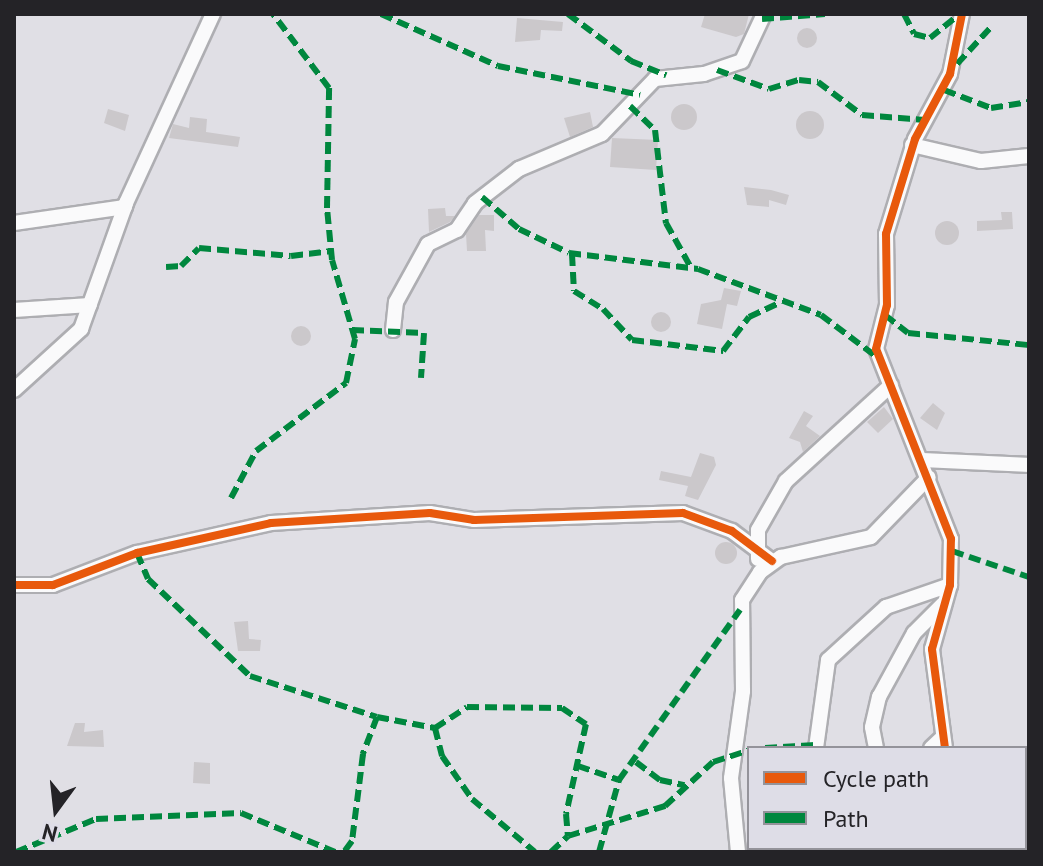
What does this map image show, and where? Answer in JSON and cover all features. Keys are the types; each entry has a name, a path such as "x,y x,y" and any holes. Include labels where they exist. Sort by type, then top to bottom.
{"street":[{"path":"14,390 72,342 90,305 125,207 213,14"},
{"path":"393,330 396,302 428,244 457,230 475,203 519,169 602,134 655,79 704,74 742,61 764,14"},
{"path":"944,742 932,649 950,585 951,539 924,460 876,352 887,305 885,244 912,145 944,90 962,14"},
{"path":"912,145 981,161 1029,156"},
{"path":"14,223 125,207"},
{"path":"14,310 90,305"},
{"path":"760,572 760,524 786,481 891,385"},
{"path":"924,460 1029,465"},
{"path":"738,852 731,778 743,691 740,610 760,572 772,561 871,537 929,477"},
{"path":"14,585 53,585 137,553 271,523 430,513 474,520 683,513 732,531 772,561"},
{"path":"816,746 828,660 886,607 950,585"},
{"path":"876,746 872,727 879,697 914,633 947,601"}],"building":[{"path":"705,14 749,14 744,34 736,37 701,27"},
{"path":"517,18 563,22 562,31 541,30 540,40 515,42"},
{"path":"807,28 814,31 817,38 814,45 807,48 800,45 797,38 800,31"},
{"path":"684,104 693,108 697,117 693,126 684,130 675,126 671,117 675,108"},
{"path":"108,109 129,115 125,131 104,123"},
{"path":"810,111 820,115 824,125 820,135 810,139 800,135 796,125 800,115"},
{"path":"590,112 593,127 570,137 564,118"},
{"path":"190,117 207,119 206,132 240,137 238,147 169,138 173,124 189,128"},
{"path":"612,138 658,140 656,170 610,167"},
{"path":"744,187 789,195 786,205 769,200 769,207 747,205"},
{"path":"445,208 446,216 455,216 450,222 429,232 428,209"},
{"path":"1001,212 1012,212 1013,229 977,231 977,221 1002,220"},
{"path":"479,215 494,215 494,231 485,230 486,251 467,251 466,234"},
{"path":"947,221 956,224 959,233 956,242 947,245 938,242 935,233 938,224"},
{"path":"724,288 741,291 737,306 727,304 722,329 697,324 701,304 721,300"},
{"path":"661,312 668,315 671,322 668,329 661,332 654,329 651,322 654,315"},
{"path":"297,326 305,326 311,336 305,346 297,346 291,340 291,332"},
{"path":"933,403 945,413 937,430 920,418"},
{"path":"884,407 893,419 878,433 867,422"},
{"path":"804,411 813,416 806,426 820,436 803,452 800,442 789,438"},
{"path":"700,453 714,457 716,465 698,500 685,496 688,486 659,480 661,471 691,477"},
{"path":"726,542 734,545 737,553 734,561 726,564 718,561 715,553 718,545"},
{"path":"248,621 249,639 261,640 260,651 238,651 234,622"},
{"path":"75,723 85,723 84,732 103,730 104,747 67,746"},
{"path":"194,762 210,763 210,784 193,783"}],"marked path":[{"path":"231,498 256,451 346,383 355,339 332,260 327,208 329,88 273,14"},
{"path":"381,14 498,66 640,95"},
{"path":"568,14 631,61 666,75"},
{"path":"762,19 825,14"},
{"path":"904,14 914,34 930,38 960,14"},
{"path":"957,64 992,26"},
{"path":"717,70 769,89 799,80 818,82 862,115 925,120"},
{"path":"944,90 991,108 1029,102"},
{"path":"630,106 655,130 666,223 690,266"},
{"path":"482,197 519,229 569,253 698,269 821,315 878,358"},
{"path":"166,267 181,266 199,248 291,256 332,251"},
{"path":"572,254 574,291 603,309 632,340 723,351 749,317 781,302"},
{"path":"885,315 908,333 1029,345"},
{"path":"352,330 424,333 421,378"},
{"path":"952,551 1029,577"},
{"path":"137,553 148,579 250,676 377,717 363,754 352,841 344,852"},
{"path":"599,852 619,780 740,610"},
{"path":"435,728 467,707 562,708 586,724 566,814 568,836"},
{"path":"377,717 435,728 442,756 472,799 535,852"},
{"path":"798,746 815,745"},
{"path":"551,852 568,836 665,806 713,762 747,751"},
{"path":"636,762 660,780 684,785"},
{"path":"578,766 619,780"},
{"path":"16,852 96,819 241,813 335,852"}],"cycle path":[{"path":"945,746 932,649 950,585 951,539 876,349 887,305 886,234 915,139 950,74 962,14"},
{"path":"14,585 53,585 137,553 271,523 430,513 474,520 683,513 732,531 772,561"}]}
